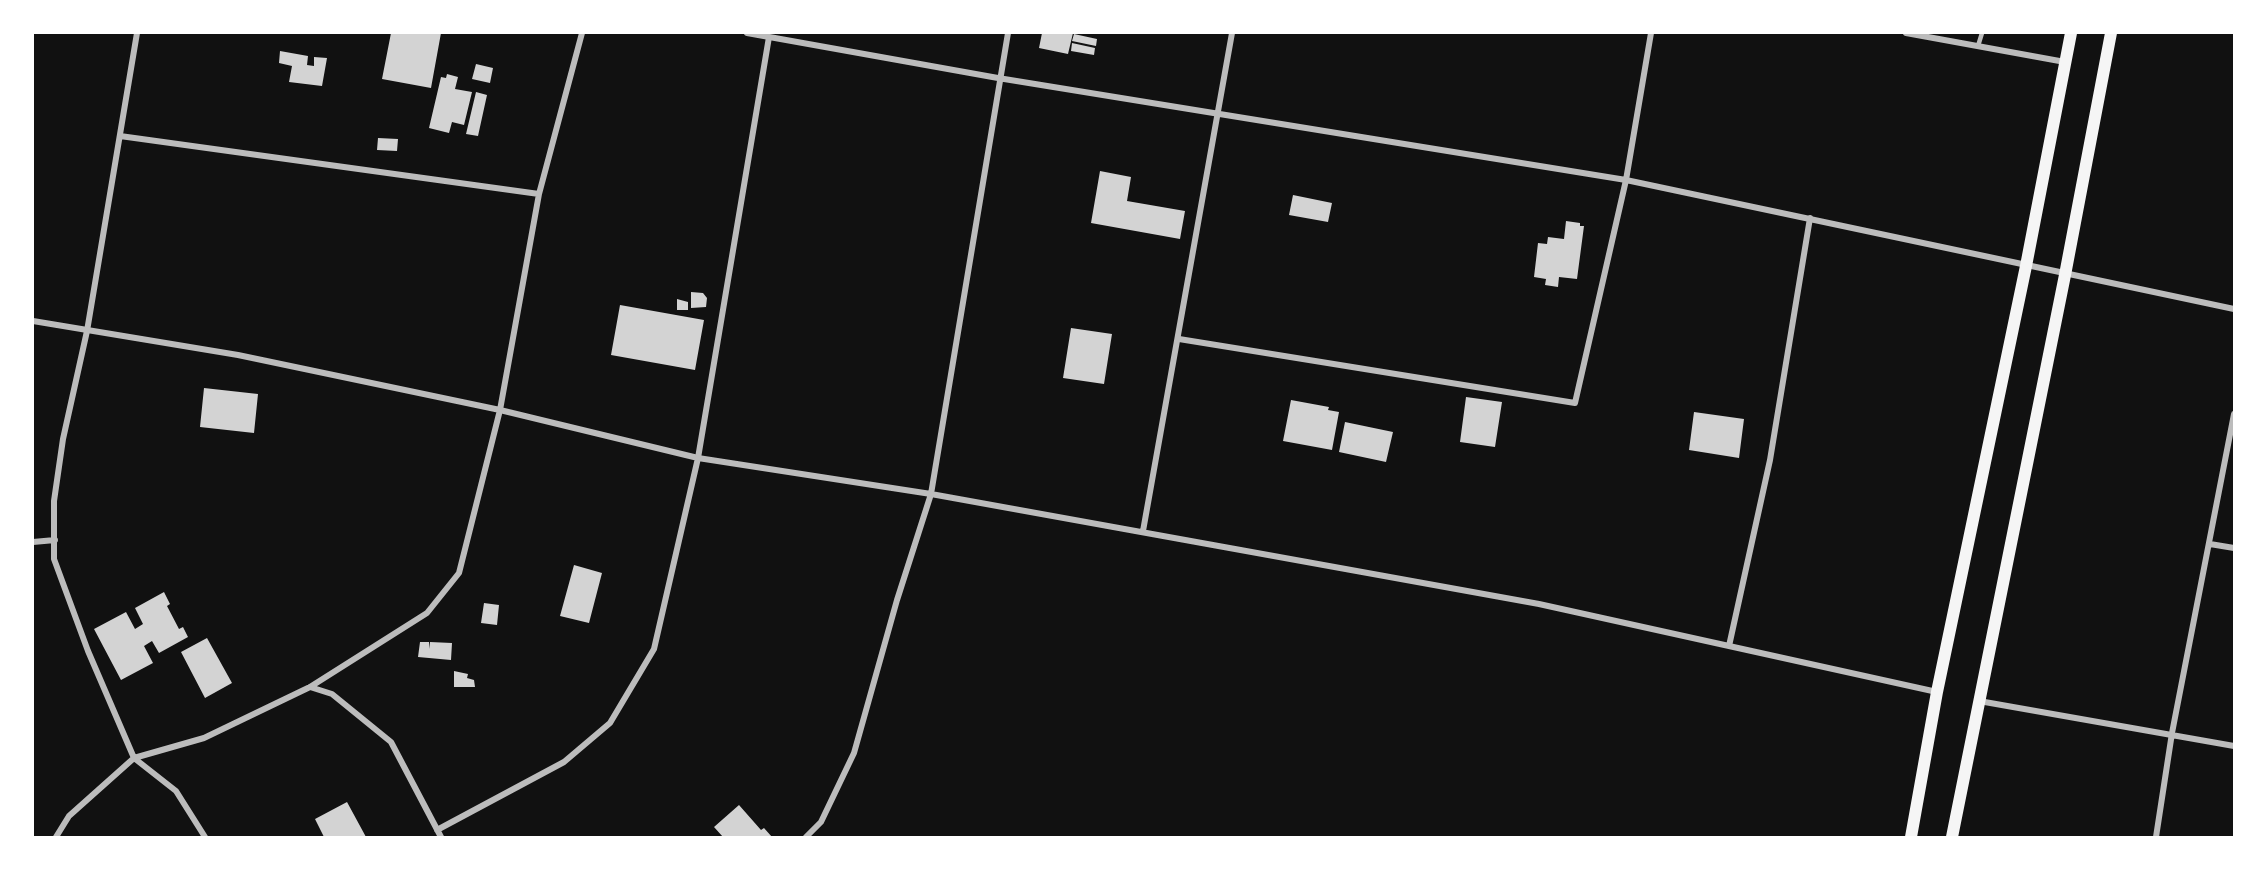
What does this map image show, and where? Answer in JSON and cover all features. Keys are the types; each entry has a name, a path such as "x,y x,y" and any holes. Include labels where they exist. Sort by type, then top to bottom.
{"main road":[{"path":"1952,837 2065,275 2110,33"},
{"path":"1911,837 1937,692 2026,266 2065,62 2068,34"}],"street":[{"path":"137,33 87,331 62,449 54,501 54,559 88,651 134,758 176,791 204,837"},
{"path":"56,837 69,816 134,758 204,738 310,687 427,613 459,573 500,410 539,194 582,33"},
{"path":"747,33 998,78 1626,180 2065,275 2234,309"},
{"path":"806,837 821,822 854,753 897,600 931,494 998,78 1008,33"},
{"path":"1143,531 1232,33"},
{"path":"1179,339 1575,403 1626,180 1651,33"},
{"path":"1906,33 2065,62"},
{"path":"310,687 332,694 391,742 439,834 564,762 610,723 654,649 698,458 769,37"},
{"path":"120,136 539,194"},
{"path":"1729,646 1770,460 1810,218"},
{"path":"33,321 238,355 500,410 698,458 931,494 1539,604 1937,692"},
{"path":"2156,837 2172,733 2234,414"},
{"path":"33,542 55,540"},
{"path":"2210,544 2234,549"},
{"path":"1978,700 2172,733 2234,746"}],"lane":[{"path":"1978,46 1982,33"}],"building":[{"path":"391,33 441,33 431,88 382,79"},
{"path":"1042,33 1073,33 1068,54 1039,48"},
{"path":"1074,34 1097,39 1096,46 1072,41"},
{"path":"1072,43 1095,48 1094,55 1071,51"},
{"path":"280,51 308,56 307,65 314,66 314,57 327,58 322,86 289,82 292,66 279,63"},
{"path":"476,64 493,68 490,83 472,79"},
{"path":"447,74 458,77 455,89 472,92 464,125 452,122 449,133 429,128 441,77 446,78"},
{"path":"476,92 487,95 478,136 466,134"},
{"path":"378,138 398,139 397,151 377,150"},
{"path":"1100,171 1131,177 1127,201 1185,211 1180,239 1091,223"},
{"path":"1293,195 1332,203 1328,222 1289,215"},
{"path":"1566,221 1580,223 1580,226 1584,226 1577,279 1559,277 1558,287 1545,285 1546,279 1534,277 1538,243 1547,244 1548,237 1564,239"},
{"path":"691,292 703,293 707,298 706,307 691,308"},
{"path":"677,299 688,302 688,310 677,310"},
{"path":"620,305 704,320 695,370 611,355"},
{"path":"1071,328 1112,334 1104,384 1063,378"},
{"path":"204,388 258,394 254,433 200,427"},
{"path":"1466,397 1502,402 1495,447 1460,442"},
{"path":"1291,400 1329,407 1328,410 1339,412 1332,450 1283,441"},
{"path":"1694,412 1744,419 1739,458 1689,450"},
{"path":"1345,422 1393,432 1386,462 1339,452"},
{"path":"574,565 602,573 589,623 560,616"},
{"path":"164,592 170,604 167,606 179,629 183,627 188,637 159,653 152,641 144,646 153,663 121,680 94,629 126,612 135,629 143,624 135,608"},
{"path":"484,603 499,605 497,625 481,623"},
{"path":"207,638 232,683 205,698 181,652"},
{"path":"420,642 429,642 430,649 430,642 452,643 451,660 418,657"},
{"path":"454,671 468,674 467,678 474,680 475,687 454,687"},
{"path":"347,802 366,837 324,837 315,819"},
{"path":"739,805 761,830 764,828 772,837 723,837 714,827"}]}
